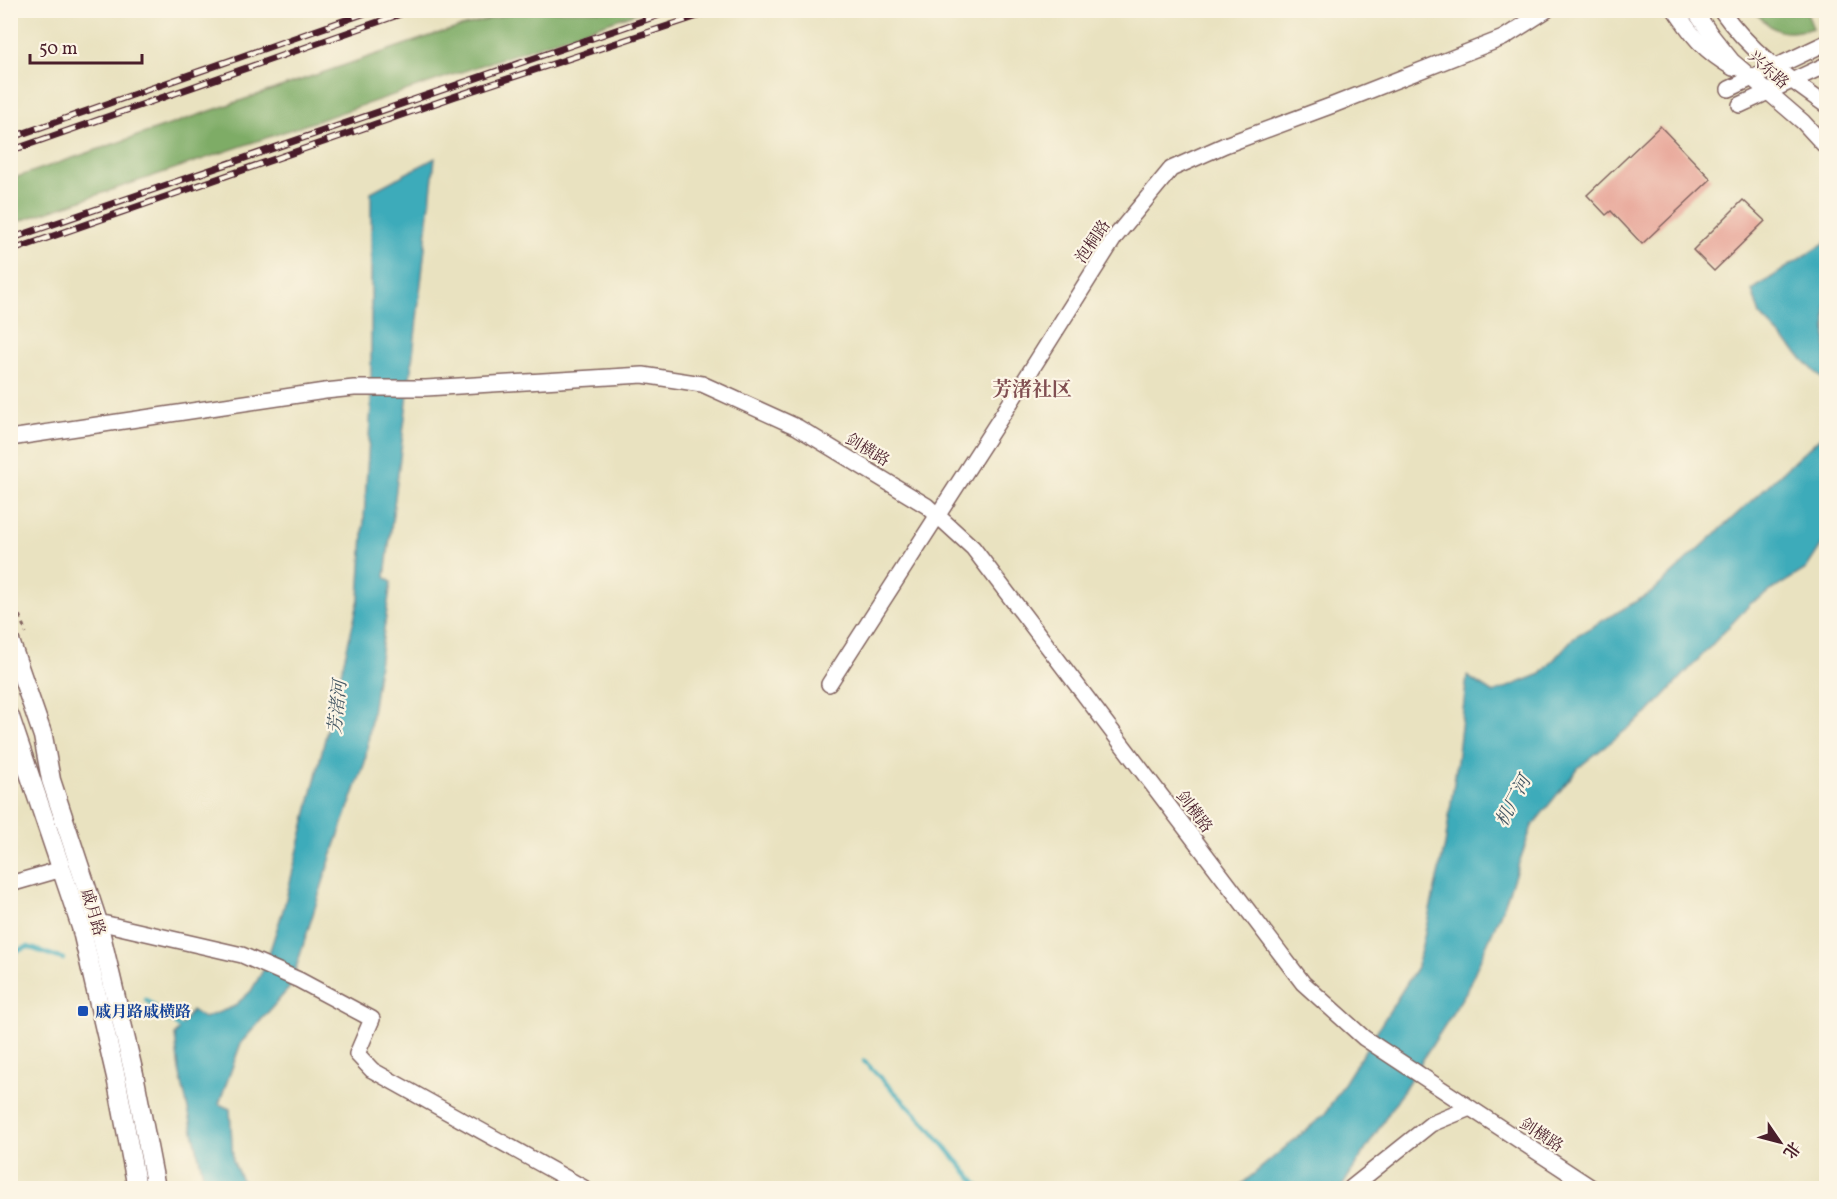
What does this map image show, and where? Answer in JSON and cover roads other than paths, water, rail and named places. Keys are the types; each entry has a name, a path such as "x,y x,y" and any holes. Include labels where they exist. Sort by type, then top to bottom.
{"main road":[{"name":"戚月路","path":"10,641 50,757 51,780 98,922 134,1074 156,1188"},
{"name":"戚月路","path":"10,717 18,760 62,869 81,927 108,1043 137,1188"},
{"path":"18,760 50,757"}],"street":[{"name":"泡桐路","path":"829,684 1115,237 1171,169 1226,145 1503,38 1547,10"},
{"path":"1675,10 1694,38 1711,55 1752,78"},
{"name":"兴东路","path":"1694,10 1732,61 1803,122 1827,147"},
{"name":"兴东路","path":"1721,10 1750,46 1791,81 1827,105"},
{"path":"1729,89 1827,43"},
{"path":"1740,105 1827,65"},
{"name":"剑横路","path":"10,438 313,392 354,388 426,388 643,375 702,384 797,427 927,506 973,548 1303,983 1364,1038 1592,1188"},
{"path":"10,884 62,869"},
{"path":"98,922 242,954 299,980 372,1018 357,1054 372,1070 584,1188"},
{"path":"1352,1188 1431,1124 1470,1107"}],"water":[{"name":"芳渚河","path":"435,158 385,577 391,582 365,762 331,857 290,987 241,1043 219,1104 230,1109 233,1161 244,1188 206,1188 179,1070 175,1035 192,1010 204,1018 233,1007 251,991 264,969 284,907 359,599 371,406 371,192"},
{"path":"1826,242 1826,383 1760,315 1752,290"},
{"name":"机厂河","path":"1826,432 1826,538 1806,569 1751,603 1650,711 1579,767 1532,826 1505,903 1466,992 1341,1188 1237,1188 1325,1114 1417,967 1445,845 1467,676 1493,693 1541,674 1574,637 1651,593"}],"waterway":[{"path":"10,953 28,947 63,959"},
{"path":"146,1000 183,1030"},
{"path":"864,1061 927,1125 980,1188"}],"railway":[{"path":"10,138 374,10"},
{"path":"10,151 412,10"},
{"path":"10,239 674,10"},
{"path":"10,251 456,96 716,10"}],"place":[{"name":"戚月路戚横路","path":"83,1011"}],"district":[{"name":"芳渚社区","path":"1032,389"}]}
